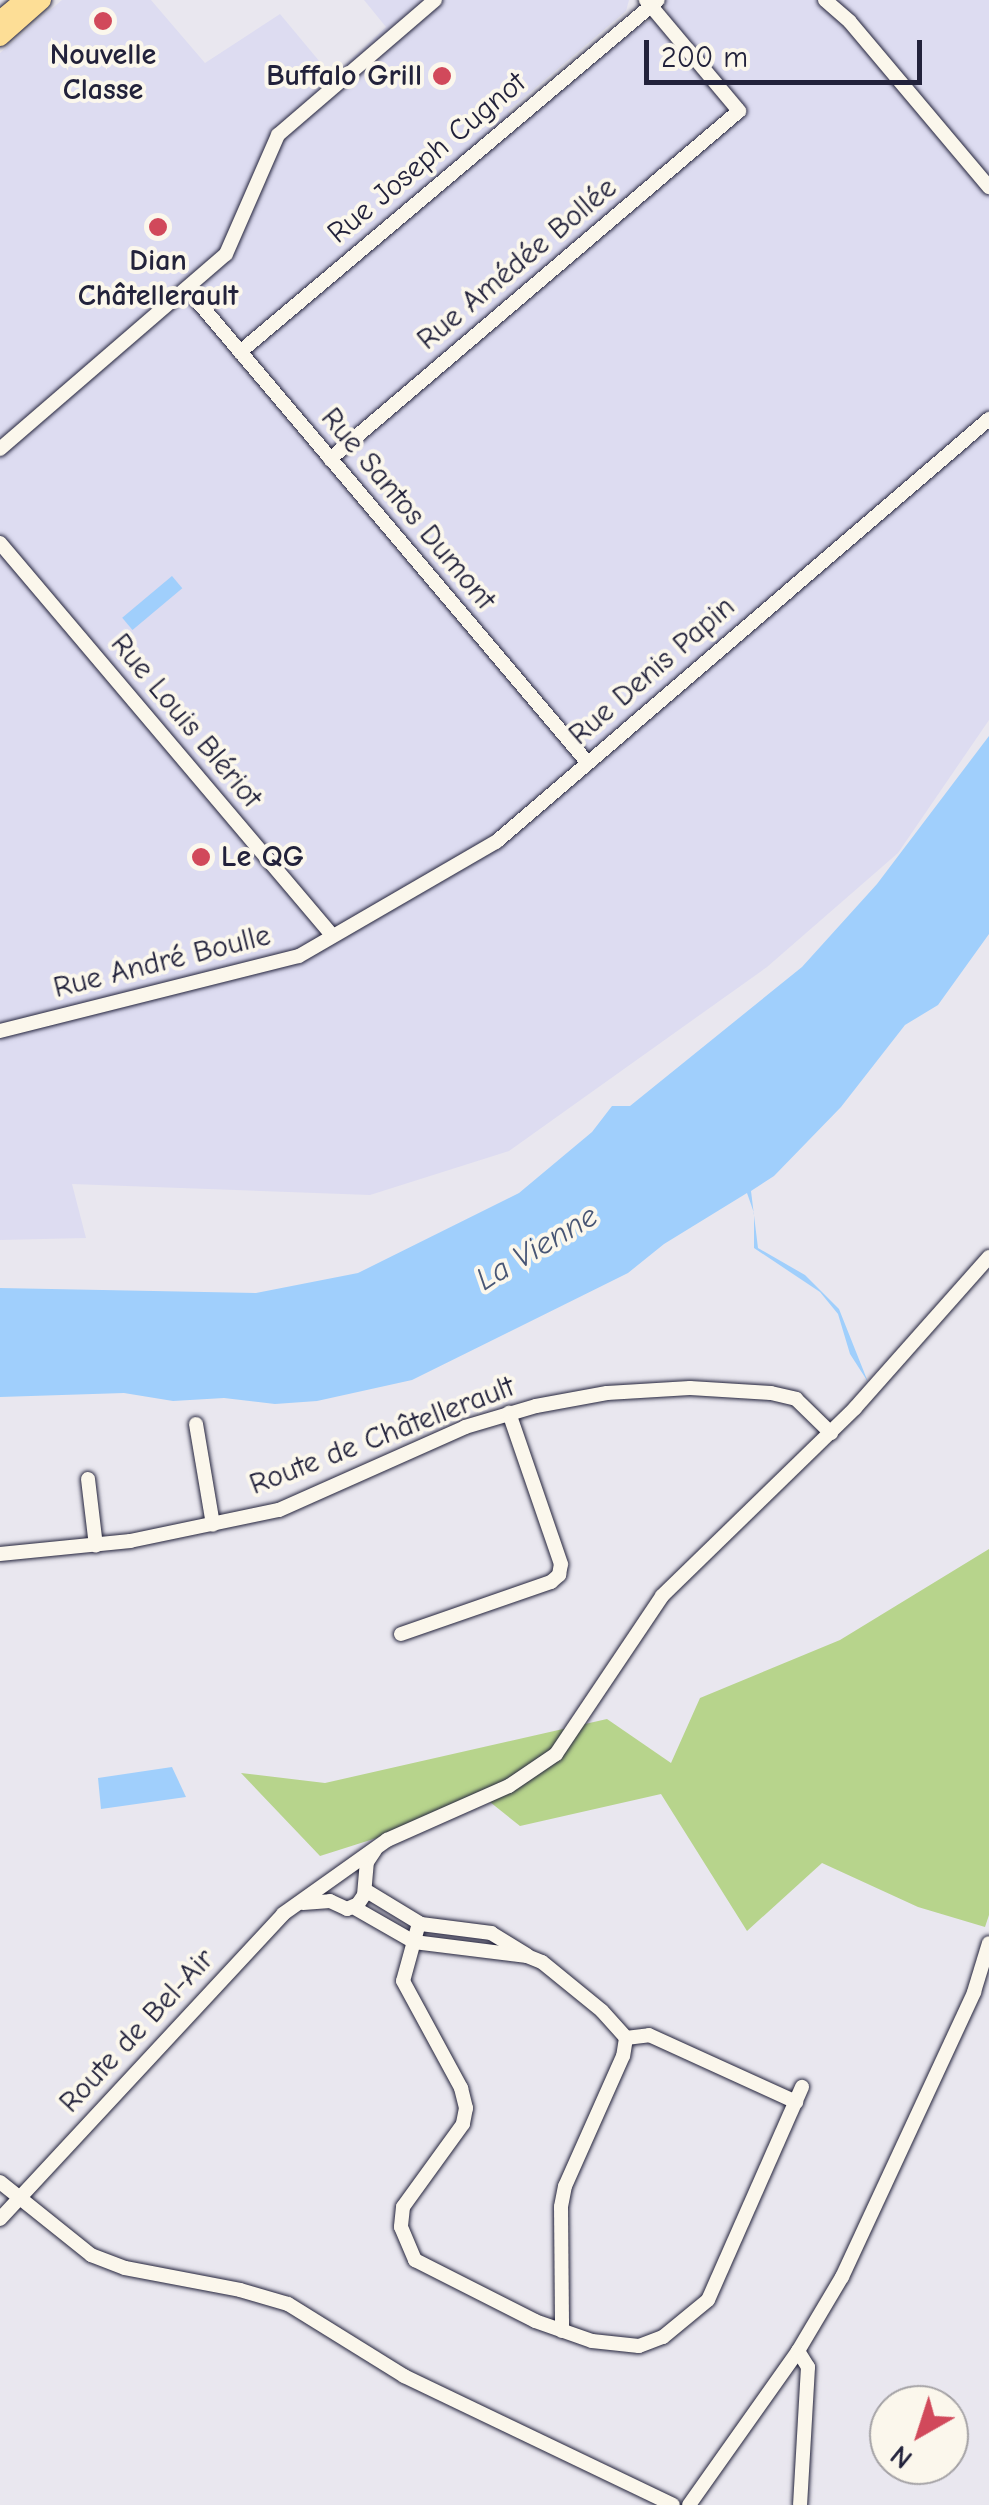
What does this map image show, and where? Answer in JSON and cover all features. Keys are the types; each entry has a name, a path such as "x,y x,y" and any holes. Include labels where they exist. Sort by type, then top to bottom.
{"main road":[{"path":"0,20 24,0"},
{"path":"0,37 42,0"}],"street":[{"path":"0,449 188,290 231,248 278,135 435,0"},
{"path":"825,0 850,22 989,187"},
{"name":"Rue Amédée Bollée","path":"330,459 739,111 651,2"},
{"name":"Rue Joseph Cugnot","path":"240,352 651,2"},
{"name":"Rue Santos Dumont","path":"188,290 587,762"},
{"name":"Rue Denis Papin","path":"331,934 514,830 587,762 989,419"},
{"name":"Rue Louis Blériot","path":"0,543 331,934"},
{"name":"Rue André Boulle","path":"0,1032 298,956 331,934"},
{"path":"330,1901 327,1883 379,1845 509,1786 556,1754 577,1730 662,1596 830,1432 989,1257"},
{"name":"Route de Châtellerault","path":"0,1554 96,1546 213,1525 303,1502 428,1442 508,1413 607,1393 706,1389 786,1395 806,1407 830,1432"},
{"path":"401,1634 551,1582 559,1575 561,1564 508,1413"},
{"path":"196,1424 213,1525"},
{"path":"88,1479 96,1546"},
{"path":"353,1907 379,1845"},
{"path":"345,1870 420,1923 491,1934 515,1944 527,1956"},
{"name":"Route de Bel-Air","path":"0,2219 276,1921 327,1883"},
{"path":"298,1904 330,1901 341,1908 353,1907 414,1942 527,1956 542,1962 602,2010 626,2038 624,2056 566,2186 561,2207 562,2331"},
{"path":"420,1923 404,1981 461,2088 466,2108 463,2124 403,2207 401,2227 407,2248 415,2260 443,2277 562,2331 592,2341 639,2346 662,2338 708,2300 799,2094 648,2035 626,2038"},
{"path":"690,2505 798,2351 842,2277 974,1992 989,1943"},
{"path":"0,2182 90,2255 125,2268 240,2290 288,2304 404,2376 672,2505"},
{"path":"798,2351 808,2367 800,2505"}],"shaded area":[{"path":"62,0 151,0 205,63 280,14 330,74 325,83 386,27 364,0 629,0 626,11 508,111 520,126 640,25 668,12 663,0 989,0 989,720 898,853 767,967 509,1151 370,1195 72,1184 86,1238 0,1240 0,53"}],"green space":[{"path":"989,1549 989,1915 985,1927 918,1907 822,1863 747,1931 661,1794 520,1826 490,1802 320,1856 241,1773 325,1783 607,1719 671,1763 700,1698 840,1640"}],"water":[{"path":"172,576 182,588 132,630 122,618"},
{"name":"La Vienne","path":"989,736 989,934 938,1005 905,1025 841,1107 774,1176 751,1191 754,1212 747,1193 664,1244 628,1273 412,1380 317,1401 275,1404 224,1398 173,1401 124,1393 0,1397 0,1288 256,1293 358,1273 519,1193 592,1132 612,1106 630,1106 802,967 877,884"},
{"path":"754,1215 758,1248 805,1275 839,1309 868,1382 850,1354 838,1314 820,1292 754,1248"},
{"path":"172,1767 186,1797 101,1809 98,1778"}],"place":[{"name":"Nouvelle Classe","path":"103,21"},
{"name":"Buffalo Grill","path":"442,76"},
{"name":"Dian Châtellerault","path":"158,227"},
{"name":"Le QG","path":"201,857"}]}
